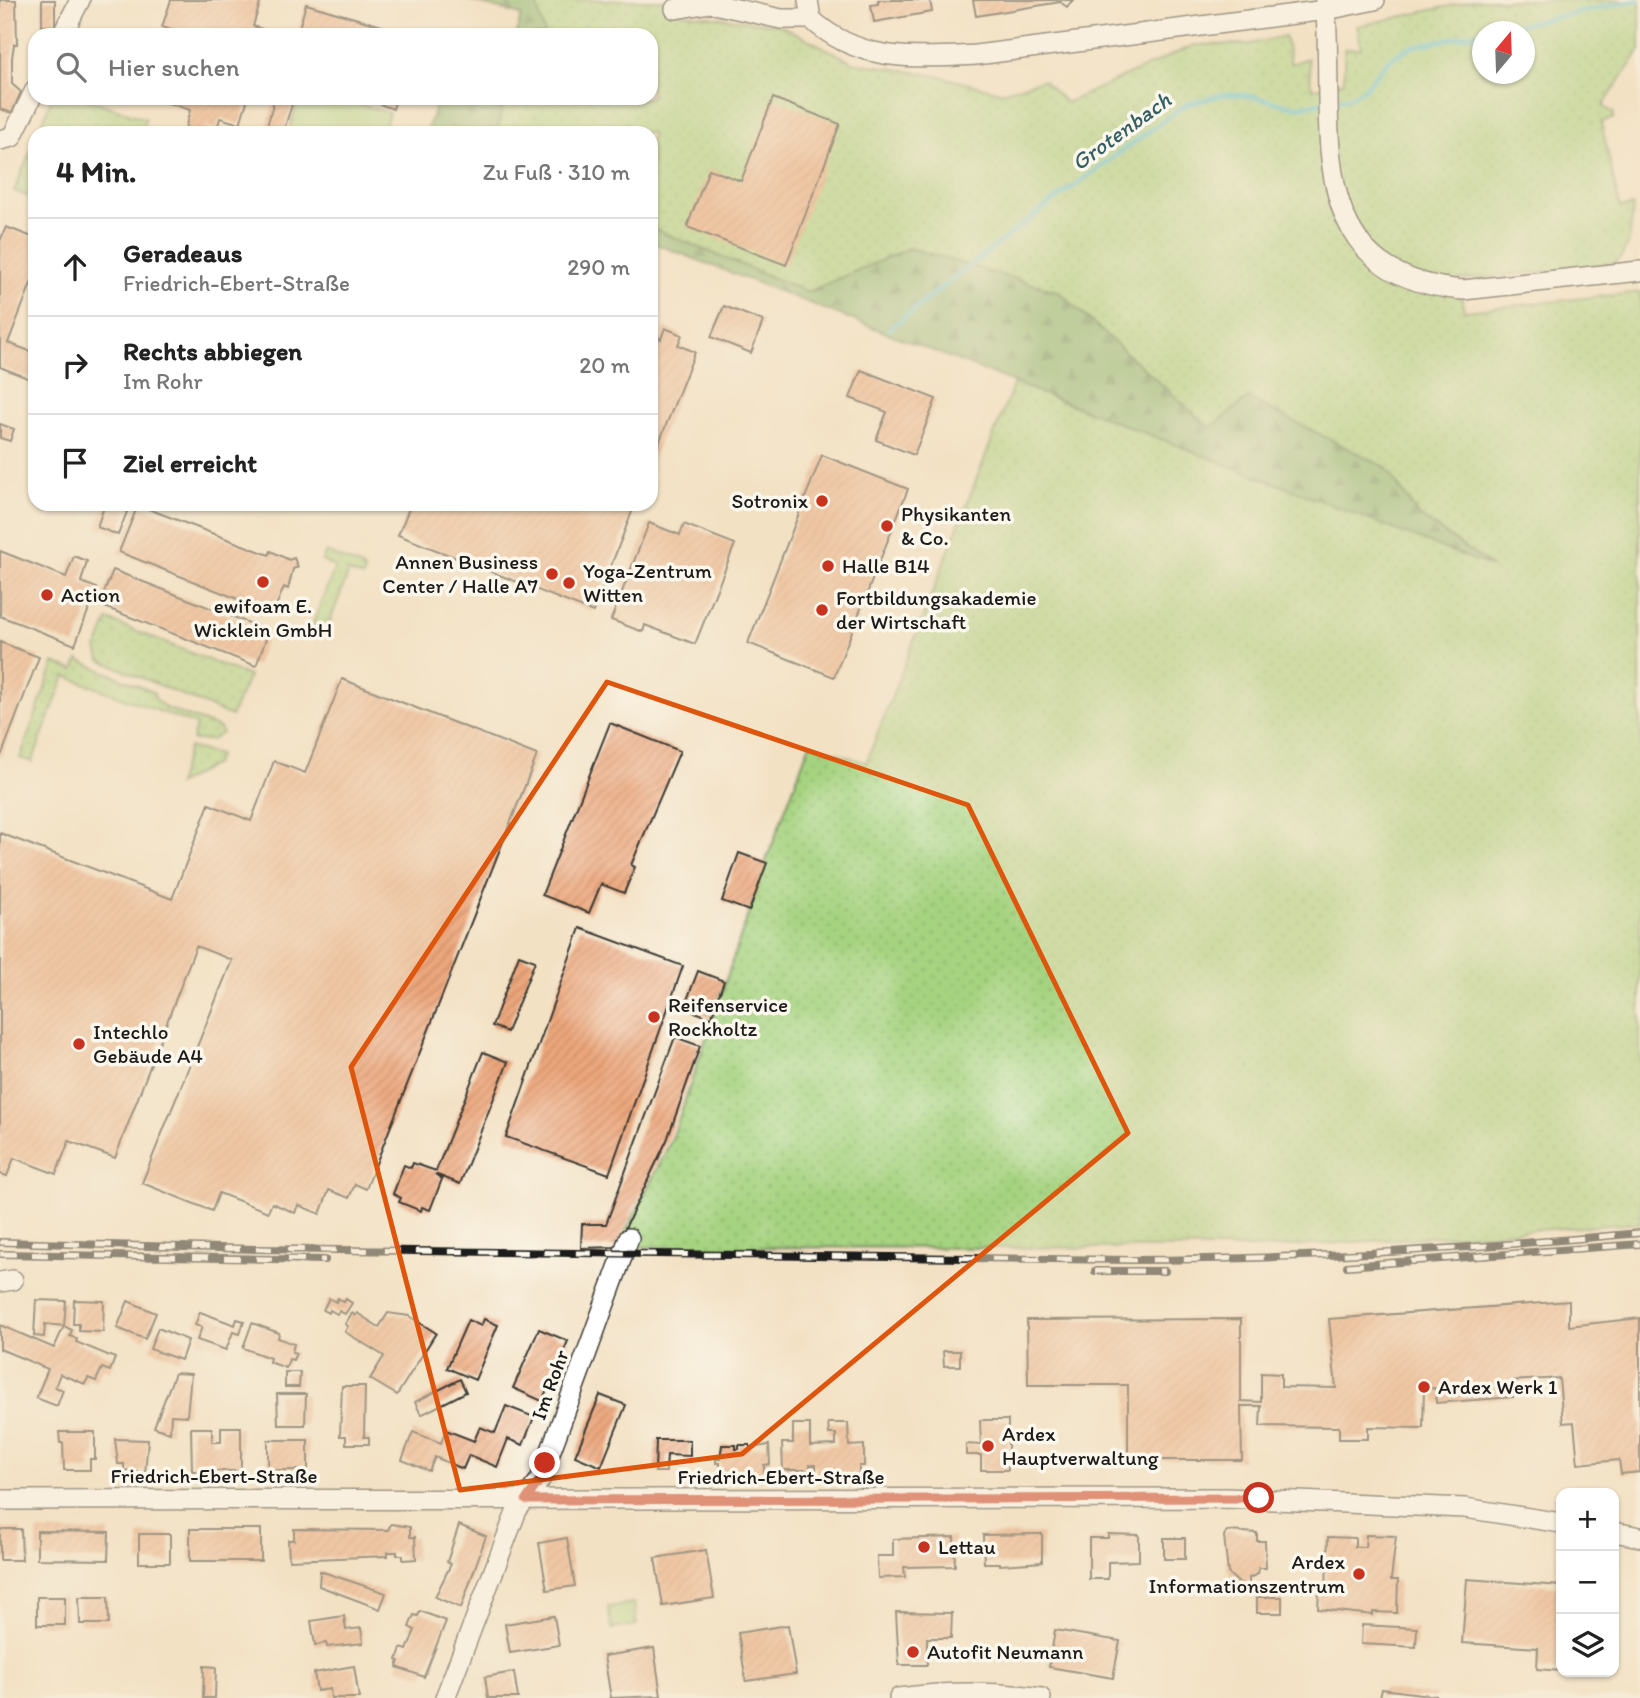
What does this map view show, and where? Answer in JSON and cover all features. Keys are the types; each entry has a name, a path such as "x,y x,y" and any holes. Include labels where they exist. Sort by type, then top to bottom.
{"street":[{"path":"66,28 80,0"},
{"path":"675,9 710,3 780,19 810,9 847,46 885,55 930,57 976,55 1375,0"},
{"path":"1326,5 1334,182 1339,207 1348,227 1371,255 1406,279 1434,288 1463,290 1640,271"},
{"path":"0,140 12,137 28,104"},
{"name":"Im Rohr","path":"445,1698 517,1510 540,1480 629,1238"},
{"name":"Friedrich-Ebert-Straße","path":"0,1500 1294,1499 1465,1508 1556,1522"},
{"path":"1619,1533 1640,1537"},
{"path":"899,1698 941,1692 997,1692 1041,1698"}],"highlighted area":[{"path":"607,682 968,805 1128,1133 742,1454 460,1490 351,1067"}],"green space":[{"path":"467,0 535,0 543,28 518,28 521,15"},
{"path":"535,0 671,0 676,12 780,25 853,62 938,76 1000,92 1043,80 1066,103 1194,45 1250,44 1285,36 1291,64 1308,58 1312,89 1344,82 1344,49 1361,48 1357,26 1477,0 1640,0 1640,50 1603,106 1614,113 1613,119 1601,122 1620,208 1633,206 1631,231 1623,254 1611,265 1459,280 1464,311 1640,292 1640,1223 1265,1248 618,1247 672,1139 768,856 810,743 866,763 1014,383 1489,564 1418,515 1385,466 1210,428 1057,291 909,248 808,292 658,231 658,126 498,126 503,105 658,105 658,28 543,28"},
{"path":"49,105 105,105 146,119 143,126 41,126"},
{"path":"297,105 362,105 389,113 385,126 290,126"},
{"path":"436,105 503,105 498,126 428,126"},
{"path":"28,157 28,196 14,191"},
{"path":"658,231 808,292 909,248 1057,291 1210,428 1248,398 1385,467 1418,515 1492,567 658,245"},
{"path":"326,552 362,567 365,572 363,577 349,572 326,631 312,626 335,567 322,561"},
{"path":"108,620 249,676 231,716 100,660 97,648"},
{"path":"78,660 153,692 156,700 166,708 220,728 222,733 211,740 192,740 196,725 65,676 32,762 20,758 54,663 74,670"},
{"path":"189,747 219,755 215,764 177,785"},
{"path":"634,1603 637,1625 612,1629 608,1607"}],"building":[{"path":"0,0 16,0 17,44 14,44 12,58 12,84 21,92 12,113 0,109"},
{"path":"42,0 55,0 55,26 42,26"},
{"path":"171,0 261,0 253,26 259,28 162,27"},
{"path":"878,0 930,0 932,12 874,22 871,5 878,4"},
{"path":"973,0 1073,0 1067,7 1060,2 976,16"},
{"path":"306,4 389,28 299,28"},
{"path":"773,98 840,124 786,265 687,227 709,169 741,181"},
{"path":"175,105 246,105 240,124 220,118 218,126 186,126 190,110"},
{"path":"273,105 292,105 285,126 267,126"},
{"path":"6,227 28,235 28,291 8,343 28,350 28,378 0,367 0,241"},
{"path":"724,306 763,321 751,353 711,337"},
{"path":"665,328 682,335 678,345 695,352 658,445 658,338 661,339"},
{"path":"861,370 936,399 914,455 876,440 887,412 850,398"},
{"path":"0,424 14,429 10,441 0,438"},
{"name":"Halle B14","path":"822,455 908,489 834,677 748,643"},
{"path":"103,511 127,511 118,535 97,527"},
{"path":"136,511 154,511 269,555 271,551 289,560 294,558 298,567 293,569 288,589 284,587 273,613 119,552"},
{"name":"Annen Business Center / Halle A7","path":"408,511 632,511 593,612 398,535"},
{"path":"649,523 680,535 684,524 735,544 695,644 645,625 643,632 611,620"},
{"name":"Action","path":"0,551 66,577 74,556 87,561 81,582 97,588 75,645 0,616"},
{"path":"113,570 269,631 256,666 99,605"},
{"path":"0,642 39,657 0,759"},
{"path":"342,679 537,755 366,1189 355,1184 349,1198 329,1190 320,1214 298,1205 295,1213 272,1203 268,1212 219,1193 212,1211 142,1183 232,960 196,946 115,1158 69,1141 56,1174 14,1158 7,1176 0,1174 0,833 172,899 209,804 251,821 274,761 305,773"},
{"path":"610,723 680,751 631,865 635,867 624,893 601,884 589,913 542,895"},
{"path":"739,853 767,863 749,911 722,901"},
{"path":"580,928 683,966 609,1174 506,1137"},
{"path":"519,955 535,961 507,1032 492,1026"},
{"path":"698,971 724,981 711,1018 684,1008"},
{"path":"675,1037 700,1046 667,1140 616,1247 581,1248 582,1224 606,1224"},
{"path":"483,1052 508,1062 460,1184 435,1174 442,1179 430,1210 422,1207 421,1211 399,1202 401,1198 393,1194 404,1165 411,1168 413,1163 436,1171"},
{"path":"329,1298 336,1302 338,1298 344,1302 346,1299 352,1303 345,1314 330,1310 329,1313 323,1310"},
{"path":"36,1300 66,1301 64,1326 45,1324 44,1337 34,1336"},
{"path":"74,1300 104,1301 103,1332 79,1331 79,1324 73,1324"},
{"path":"128,1301 156,1313 145,1339 117,1328"},
{"name":"Ardex Werk 1","path":"1569,1301 1569,1326 1640,1318 1640,1472 1621,1474 1619,1460 1578,1464 1574,1422 1563,1423 1559,1378 1512,1381 1513,1397 1436,1403 1435,1388 1424,1389 1423,1428 1368,1427 1368,1439 1339,1439 1339,1427 1260,1426 1261,1406 1241,1406 1242,1460 1128,1460 1128,1385 1028,1385 1027,1320 1241,1319 1241,1401 1261,1402 1261,1373 1281,1374 1281,1387 1336,1388 1329,1319"},
{"path":"200,1312 235,1325 237,1319 244,1321 240,1334 233,1332 226,1350 197,1340 202,1327 195,1325"},
{"path":"352,1313 355,1316 357,1313 379,1327 388,1313 409,1316 436,1333 397,1395 370,1379 384,1356 345,1332 348,1326 345,1324"},
{"path":"484,1319 498,1325 475,1380 447,1368 468,1320 481,1326"},
{"path":"252,1323 279,1333 278,1338 294,1344 292,1352 296,1353 293,1360 289,1359 286,1368 269,1362 270,1358 243,1348"},
{"path":"0,1325 54,1348 64,1326 72,1330 70,1336 77,1339 76,1342 115,1358 110,1371 102,1368 96,1381 88,1378 85,1384 60,1374 55,1387 63,1390 57,1406 36,1398 48,1369 0,1349"},
{"path":"158,1328 188,1340 181,1360 150,1349"},
{"path":"539,1329 568,1341 542,1401 513,1388"},
{"path":"943,1351 960,1351 960,1366 944,1366"},
{"path":"285,1372 300,1372 299,1387 285,1387"},
{"path":"175,1373 191,1374 187,1416 171,1415 170,1433 154,1427"},
{"path":"460,1379 466,1392 421,1415 415,1402"},
{"path":"342,1386 365,1386 364,1437 369,1437 369,1444 346,1444 346,1436 340,1436"},
{"path":"277,1394 306,1394 305,1425 278,1425"},
{"path":"600,1395 626,1405 601,1467 575,1456"},
{"path":"506,1406 534,1417 523,1445 508,1439 497,1467 469,1455 463,1469 435,1457 429,1471 402,1460 413,1432 441,1443 446,1430 474,1441 480,1427 495,1433"},
{"name":"Ardex Hauptverwaltung","path":"980,1420 1008,1420 1008,1470 981,1470 981,1455 966,1455 966,1444 981,1445"},
{"path":"828,1423 848,1423 849,1446 864,1445 864,1466 859,1466 859,1476 816,1476 816,1465 810,1465 811,1470 783,1470 782,1443 793,1443 793,1424 810,1424 810,1446 836,1445 836,1434 829,1434"},
{"path":"221,1427 241,1427 241,1471 192,1471 191,1428 212,1428 212,1442 221,1442"},
{"path":"59,1432 95,1432 95,1459 90,1459 90,1470 64,1470 63,1443 60,1443"},
{"path":"115,1439 148,1440 145,1473 124,1470 124,1464 118,1464"},
{"path":"268,1440 308,1440 308,1470 268,1470"},
{"path":"656,1440 690,1440 690,1456 667,1455 666,1472 655,1472"},
{"path":"722,1445 736,1445 736,1449 739,1449 739,1445 750,1445 750,1448 769,1445 770,1464 764,1465 764,1477 720,1477 720,1463 716,1463 716,1459 720,1459"},
{"path":"391,1524 410,1527 410,1537 415,1537 416,1559 403,1560 403,1555 388,1552 388,1556 289,1560 288,1540 294,1540 294,1529 388,1530"},
{"path":"459,1525 486,1536 461,1608 435,1597 451,1564 447,1562"},
{"path":"21,1529 22,1560 0,1560 0,1530"},
{"path":"190,1529 261,1529 261,1561 190,1561"},
{"path":"37,1531 109,1532 108,1560 37,1559"},
{"path":"1227,1531 1257,1533 1257,1541 1265,1541 1266,1568 1259,1568 1258,1574 1249,1578 1249,1584 1242,1586 1228,1573 1224,1536"},
{"path":"139,1534 170,1534 170,1563 139,1563"},
{"path":"1042,1534 1042,1562 1000,1565 984,1563 983,1535"},
{"path":"1108,1534 1139,1535 1139,1561 1108,1562 1108,1579 1089,1579 1089,1538 1108,1538"},
{"name":"Ardex Informationszentrum","path":"1366,1535 1396,1536 1391,1580 1398,1580 1397,1613 1373,1612 1373,1615 1318,1609 1319,1589 1326,1589 1328,1537 1355,1538 1355,1547 1365,1547"},
{"name":"Lettau","path":"954,1537 955,1566 904,1567 905,1577 878,1578 877,1556 893,1556 893,1539"},
{"path":"567,1538 575,1586 547,1590 539,1543"},
{"path":"1164,1538 1185,1538 1185,1559 1164,1559"},
{"path":"706,1550 714,1598 663,1606 655,1558"},
{"path":"320,1571 386,1593 380,1609 319,1586"},
{"path":"1467,1579 1556,1586 1556,1671 1537,1669 1538,1648 1462,1643"},
{"path":"37,1597 65,1597 65,1625 37,1625"},
{"path":"79,1597 108,1597 109,1624 80,1624"},
{"path":"1257,1597 1282,1597 1282,1613 1257,1613"},
{"path":"420,1611 446,1621 424,1677 397,1667 401,1648 407,1650 415,1630 409,1627 414,1615 418,1616"},
{"name":"Autofit Neumann","path":"896,1612 952,1613 951,1638 927,1638 927,1665 899,1665"},
{"path":"344,1616 346,1630 361,1628 363,1643 327,1647 326,1643 315,1645 311,1621"},
{"path":"554,1616 559,1645 510,1653 505,1624"},
{"path":"788,1625 796,1674 746,1681 738,1633"},
{"path":"1362,1625 1417,1628 1416,1647 1361,1644"},
{"path":"1055,1630 1120,1641 1113,1678 1049,1667"},
{"path":"654,1648 661,1696 611,1698 604,1656"},
{"path":"204,1666 216,1667 215,1698 203,1698"},
{"path":"354,1666 359,1698 331,1698 330,1689 317,1691 314,1673"},
{"path":"514,1672 518,1698 488,1698 485,1677"},
{"path":"1382,1689 1436,1696 1436,1698 1380,1698"}],"waterway":[{"name":"Grotenbach","path":"1535,22 1638,0"},
{"name":"Grotenbach","path":"889,329 1048,205 1185,105 1225,94 1250,96 1296,107 1348,98 1363,90 1389,60 1410,47 1472,34"}],"railway":[{"path":"0,1242 255,1249 1132,1260 1386,1252 1640,1233"},
{"path":"1347,1266 1640,1244"},
{"path":"0,1254 325,1260"},
{"path":"1095,1271 1165,1271"}],"place":[{"name":"Sotronix","path":"822,501"},
{"name":"Physikanten & Co.","path":"887,526"},
{"name":"Halle B14","path":"828,566"},
{"name":"Annen Business Center / Halle A7","path":"552,574"},
{"name":"ewifoam E. Wicklein GmbH","path":"263,582"},
{"name":"Yoga-Zentrum Witten","path":"569,583"},
{"name":"Action","path":"47,595"},
{"name":"Fortbildungsakademie der Wirtschaft","path":"822,610"},
{"name":"Reifenservice Rockholtz","path":"654,1017"},
{"name":"Intechlo Gebäude A4","path":"79,1044"},
{"name":"Ardex Werk 1","path":"1424,1387"},
{"name":"Ardex Hauptverwaltung","path":"988,1446"},
{"name":"Lettau","path":"924,1547"},
{"name":"Ardex Informationszentrum","path":"1359,1574"},
{"name":"Autofit Neumann","path":"913,1652"}],"route":[{"path":"545,1463 540,1480 526,1500 1259,1498"}]}
